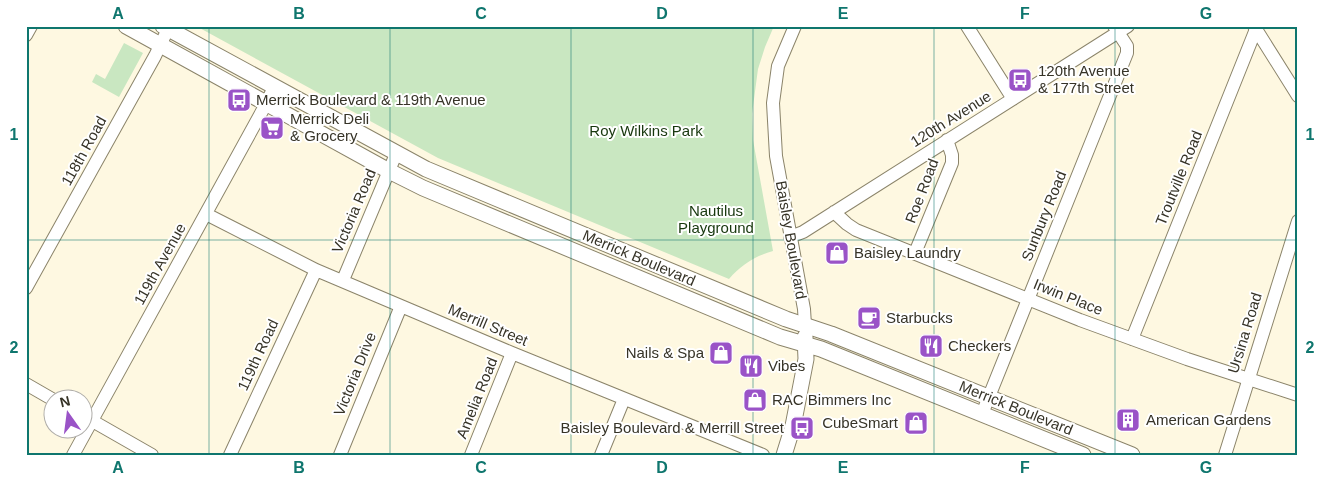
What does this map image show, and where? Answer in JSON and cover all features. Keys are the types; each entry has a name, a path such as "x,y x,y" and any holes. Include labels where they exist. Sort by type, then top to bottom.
{"main road":[{"name":"Merrick Boulevard","path":"126,26 423,188 780,336 829,352 1083,455"},
{"name":"Merrick Boulevard","path":"165,27 426,169 786,319 831,334 1132,455"},
{"name":"Baisley Boulevard","path":"784,455 793,426 806,359 805,325"}],"street":[{"path":"26,35 31,26"},
{"name":"Baisley Boulevard","path":"795,26 778,66 772,103 776,156 804,309 805,325"},
{"path":"967,26 1013,99"},
{"name":"118th Road","path":"26,288 160,44 165,27"},
{"name":"120th Avenue","path":"790,237 803,232 1013,99 1120,28"},
{"name":"Sunbury Road","path":"982,414 1127,53 1128,46 1120,28"},
{"path":"1255,28 1298,96"},
{"name":"Troutville Road","path":"1132,339 1255,28"},
{"name":"119th Avenue","path":"92,409 206,214 274,87"},
{"name":"Roe Road","path":"915,253 952,163 952,155 947,140"},
{"name":"Victoria Road","path":"343,280 396,154"},
{"name":"Irwin Place","path":"834,212 856,230 1028,299 1132,339 1298,395"},
{"name":"Merrill Street","path":"206,214 316,270 512,354 763,455"},
{"name":"Ursina Road","path":"1225,455 1298,221"},
{"name":"119th Road","path":"230,455 316,270"},
{"name":"Victoria Drive","path":"340,455 401,306"},
{"name":"Amelia Road","path":"471,455 512,354"},
{"path":"26,384 42,393"},
{"path":"601,455 624,398"},
{"path":"92,421 152,455"},
{"name":"119th Avenue","path":"73,455 79,438"}],"green space":[{"name":"Roy Wilkins Park","path":"196,26 774,26 758,69 752,114 753,140 773,251 738,269 729,279 438,158"},
{"path":"124,43 143,53 119,97 92,82 96,74 105,79"}],"place":[{"name":"120th Avenue & 177th Street","path":"1020,80"},
{"name":"Merrick Boulevard & 119th Avenue","path":"239,100"},
{"name":"Merrick Deli & Grocery","path":"272,128"},
{"name":"Baisley Laundry","path":"837,253"},
{"name":"Starbucks","path":"869,318"},
{"name":"Checkers","path":"931,346"},
{"name":"Nails & Spa","path":"721,353"},
{"name":"Vibes","path":"751,366"},
{"name":"RAC Bimmers Inc","path":"755,400"},
{"name":"American Gardens","path":"1128,420"},
{"name":"CubeSmart","path":"916,423"},
{"name":"Baisley Boulevard & Merrill Street","path":"802,428"}],"park label":[{"name":"Nautilus Playground","path":"716,220"}]}
